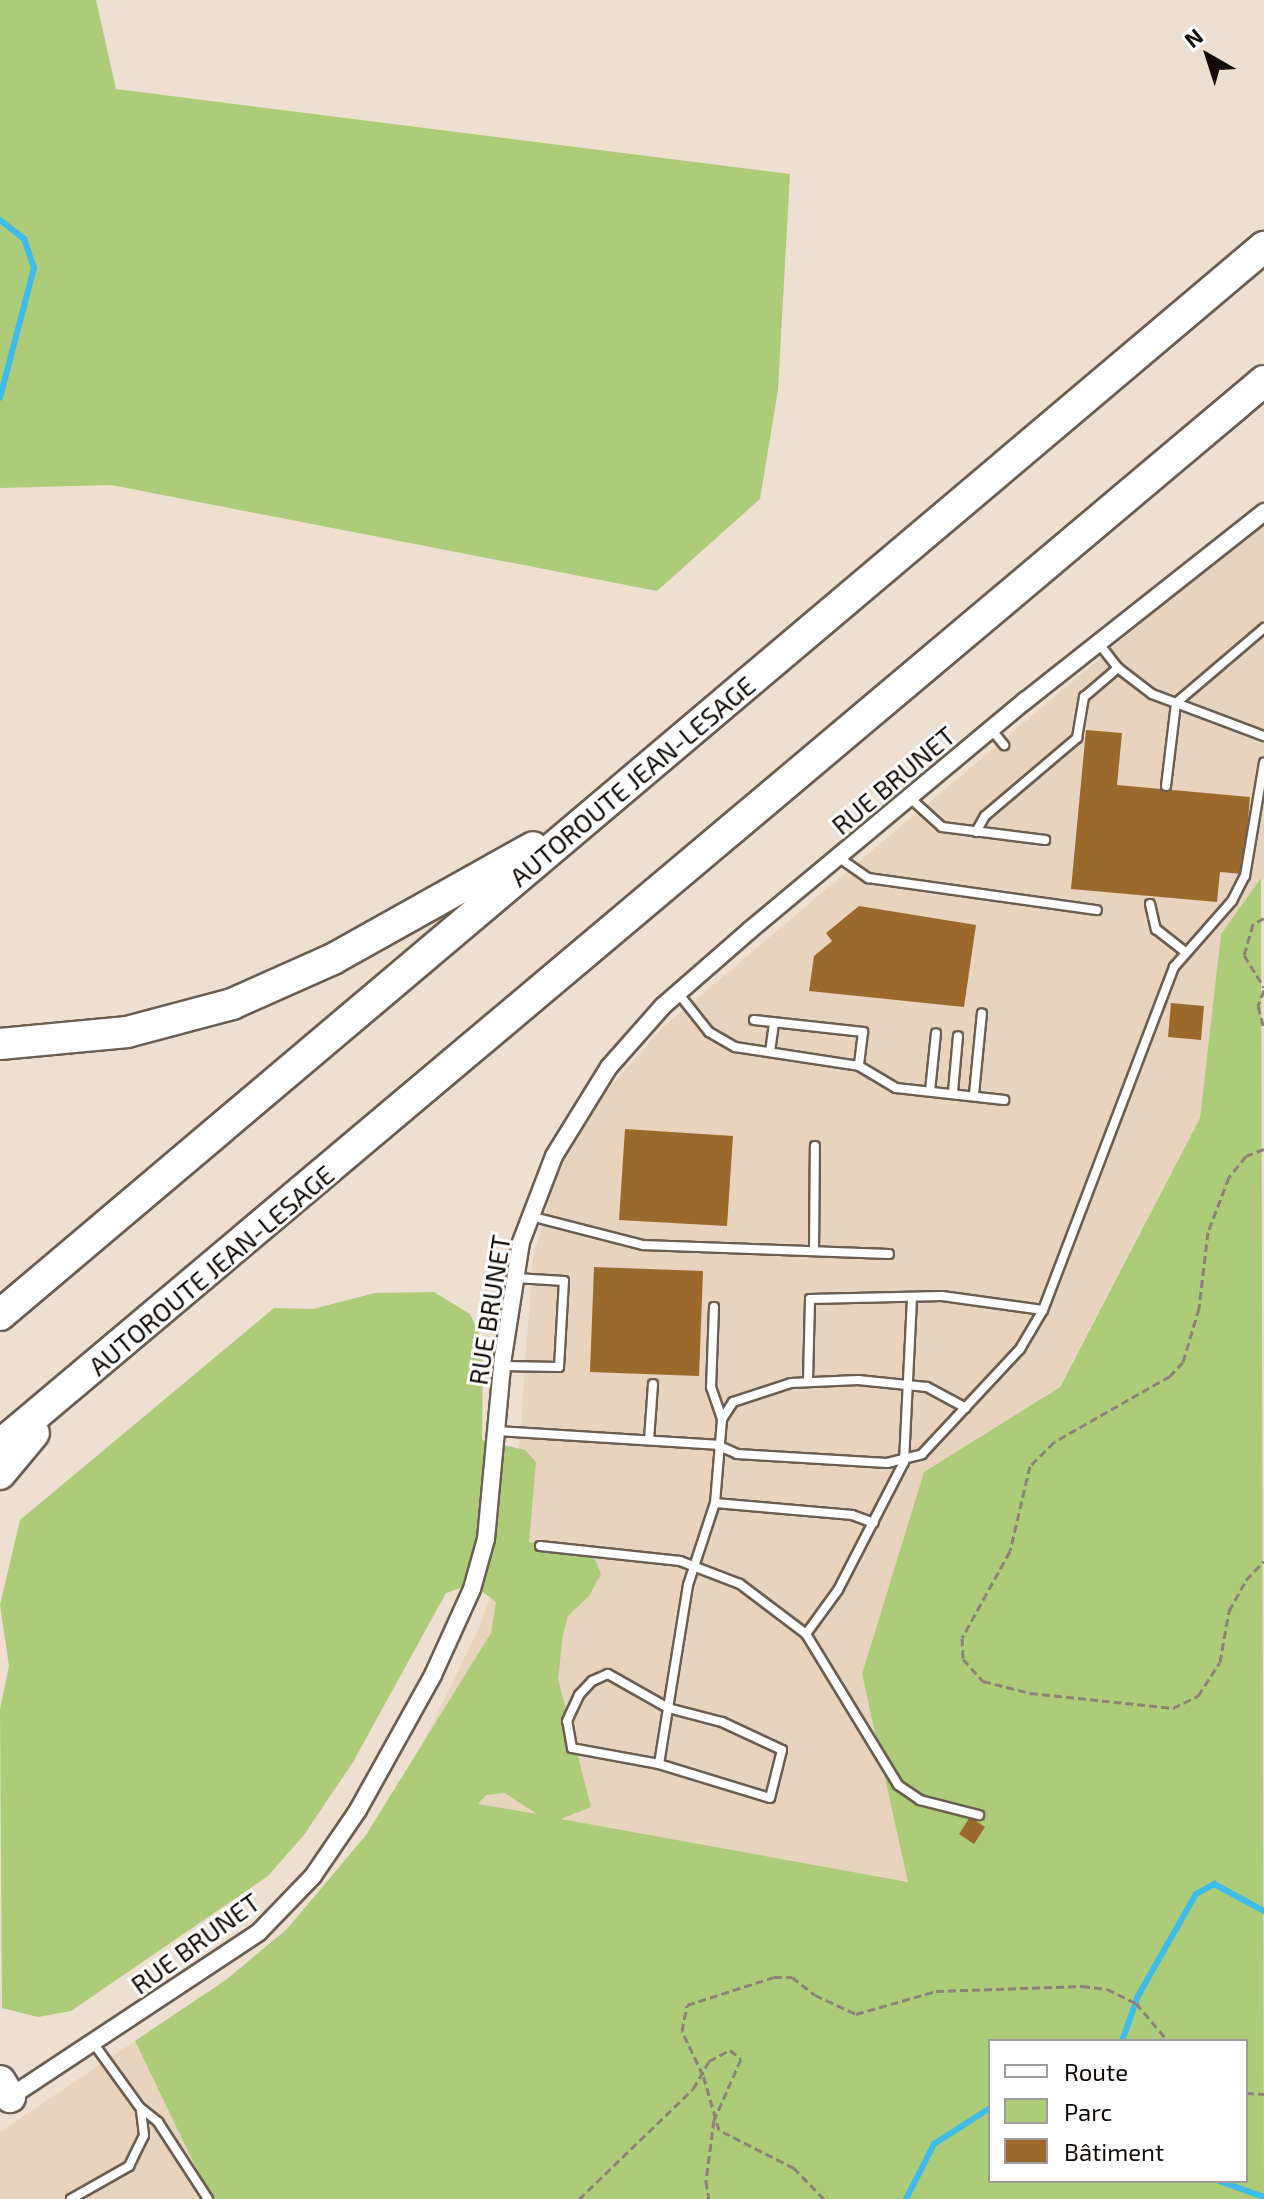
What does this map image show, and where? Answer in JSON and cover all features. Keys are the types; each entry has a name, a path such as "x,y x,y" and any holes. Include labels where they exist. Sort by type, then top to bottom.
{"highway":[{"name":"AUTOROUTE JEAN-LESAGE","path":"0,1315 1264,247"},
{"name":"AUTOROUTE JEAN-LESAGE","path":"0,1445 1264,381"},
{"path":"0,1044 127,1032 232,1004 333,959 588,818"},
{"path":"0,1474 76,1382"}],"street":[{"name":"RUE BRUNET","path":"5,2089 94,2044 259,1932 313,1876 346,1831 433,1675 468,1602 486,1539 502,1366 514,1277 529,1216 554,1156 587,1097 678,993 991,729 1264,512"}],"lane":[{"path":"1166,786 1176,703 1264,628"},
{"path":"1099,644 1118,668 1144,690 1264,736"},
{"path":"976,832 985,816 1074,742 1084,697 1118,668"},
{"path":"991,729 1004,745"},
{"path":"497,1431 717,1445 737,1454 904,1462 922,1454 1020,1349 1043,1310 1165,986 1185,952 1232,901 1245,876 1264,763"},
{"path":"910,797 933,824 1045,840"},
{"path":"838,857 868,878 1097,910"},
{"path":"1150,904 1156,929 1185,952"},
{"path":"678,993 719,1040 770,1052 859,1066 896,1088 974,1094 1004,1100"},
{"path":"974,1094 982,1013"},
{"path":"754,1020 863,1032 859,1066"},
{"path":"770,1052 774,1023"},
{"path":"930,1091 936,1033"},
{"path":"953,1092 958,1036"},
{"path":"814,1251 815,1146"},
{"path":"529,1216 624,1242 889,1254"},
{"path":"502,1366 559,1367 564,1281 514,1277"},
{"path":"808,1381 810,1299 988,1299 1043,1310"},
{"path":"806,1634 838,1590 904,1462 912,1299"},
{"path":"659,1764 696,1565 715,1503 717,1445 722,1419 711,1387 714,1307"},
{"path":"722,1419 741,1397 808,1381 909,1384 945,1394 966,1408"},
{"path":"649,1440 653,1384"},
{"path":"715,1503 852,1515 874,1523"},
{"path":"540,1546 696,1565 740,1584 806,1634 891,1779 920,1800 979,1815"},
{"path":"608,1674 642,1689 668,1708 722,1722 782,1750 770,1798 659,1764 572,1748 567,1721 586,1685 608,1674"},
{"path":"94,2044 141,2109 158,2122 208,2199"},
{"path":"71,2199 85,2189 112,2179 136,2158 144,2135 141,2109"},
{"path":"85,2189 92,2199"}],"path":[{"path":"1264,918 1253,924 1244,955 1264,988 1258,1006 1264,1029"},
{"path":"1264,1149 1246,1156 1229,1177 1208,1232 1199,1308 1183,1362 1170,1376 1054,1442 1030,1466 1010,1551 962,1638 963,1659 983,1681 1030,1693 1173,1708 1198,1696 1220,1662 1229,1611 1246,1580 1264,1561"},
{"path":"824,2199 794,2168 719,2130 703,2075 682,2031 687,2005 774,1977 792,1977 815,1995 856,2014 936,1991 1107,1989 1136,2003 1166,2039"},
{"path":"579,2199 703,2075 718,2053 730,2050 741,2059 714,2120 706,2181 709,2199"}],"shaded area":[{"path":"1264,520 1264,878 1221,934 1200,1118 1059,1387 924,1472 862,1674 909,1882 400,1790 479,1628 513,1531 533,1258 556,1177 599,1100 662,1028"},
{"path":"135,2041 211,2199 0,2199 0,2132"}],"green space":[{"path":"0,0 96,0 116,89 790,174 778,390 760,499 657,591 111,485 0,488"},
{"path":"1261,878 1264,2199 211,2199 135,2041 227,1979 287,1929 366,1835 491,1633 496,1602 472,1584 446,1593 353,1762 304,1835 268,1876 71,2011 38,2017 2,2008 0,1709 9,1666 0,1605 20,1520 274,1308 313,1309 375,1293 434,1292 470,1314 483,1342 482,1440 525,1450 536,1462 529,1542 594,1556 601,1574 589,1596 568,1616 563,1634 558,1679 591,1807 561,1819 908,1882 862,1674 924,1472 1060,1387 1200,1118 1221,934","holes":["505,1793 537,1814 478,1804 486,1795"]}],"building":[{"path":"1086,730 1122,733 1117,785 1250,797 1243,874 1220,872 1217,902 1071,889"},
{"path":"859,906 976,925 964,1007 809,991 814,956 832,941 826,933"},
{"path":"1171,1003 1204,1006 1201,1040 1168,1037"},
{"path":"625,1129 733,1136 727,1226 619,1220"},
{"path":"594,1267 703,1271 699,1376 590,1372"},
{"path":"970,1817 985,1827 974,1844 959,1834"}],"waterway":[{"path":"0,220 24,239 34,268 0,398"},
{"path":"1123,2039 1138,1996 1196,1894 1214,1884 1264,1911"},
{"path":"906,2199 934,2144 988,2109"},
{"path":"1225,2183 1264,2197"}]}
